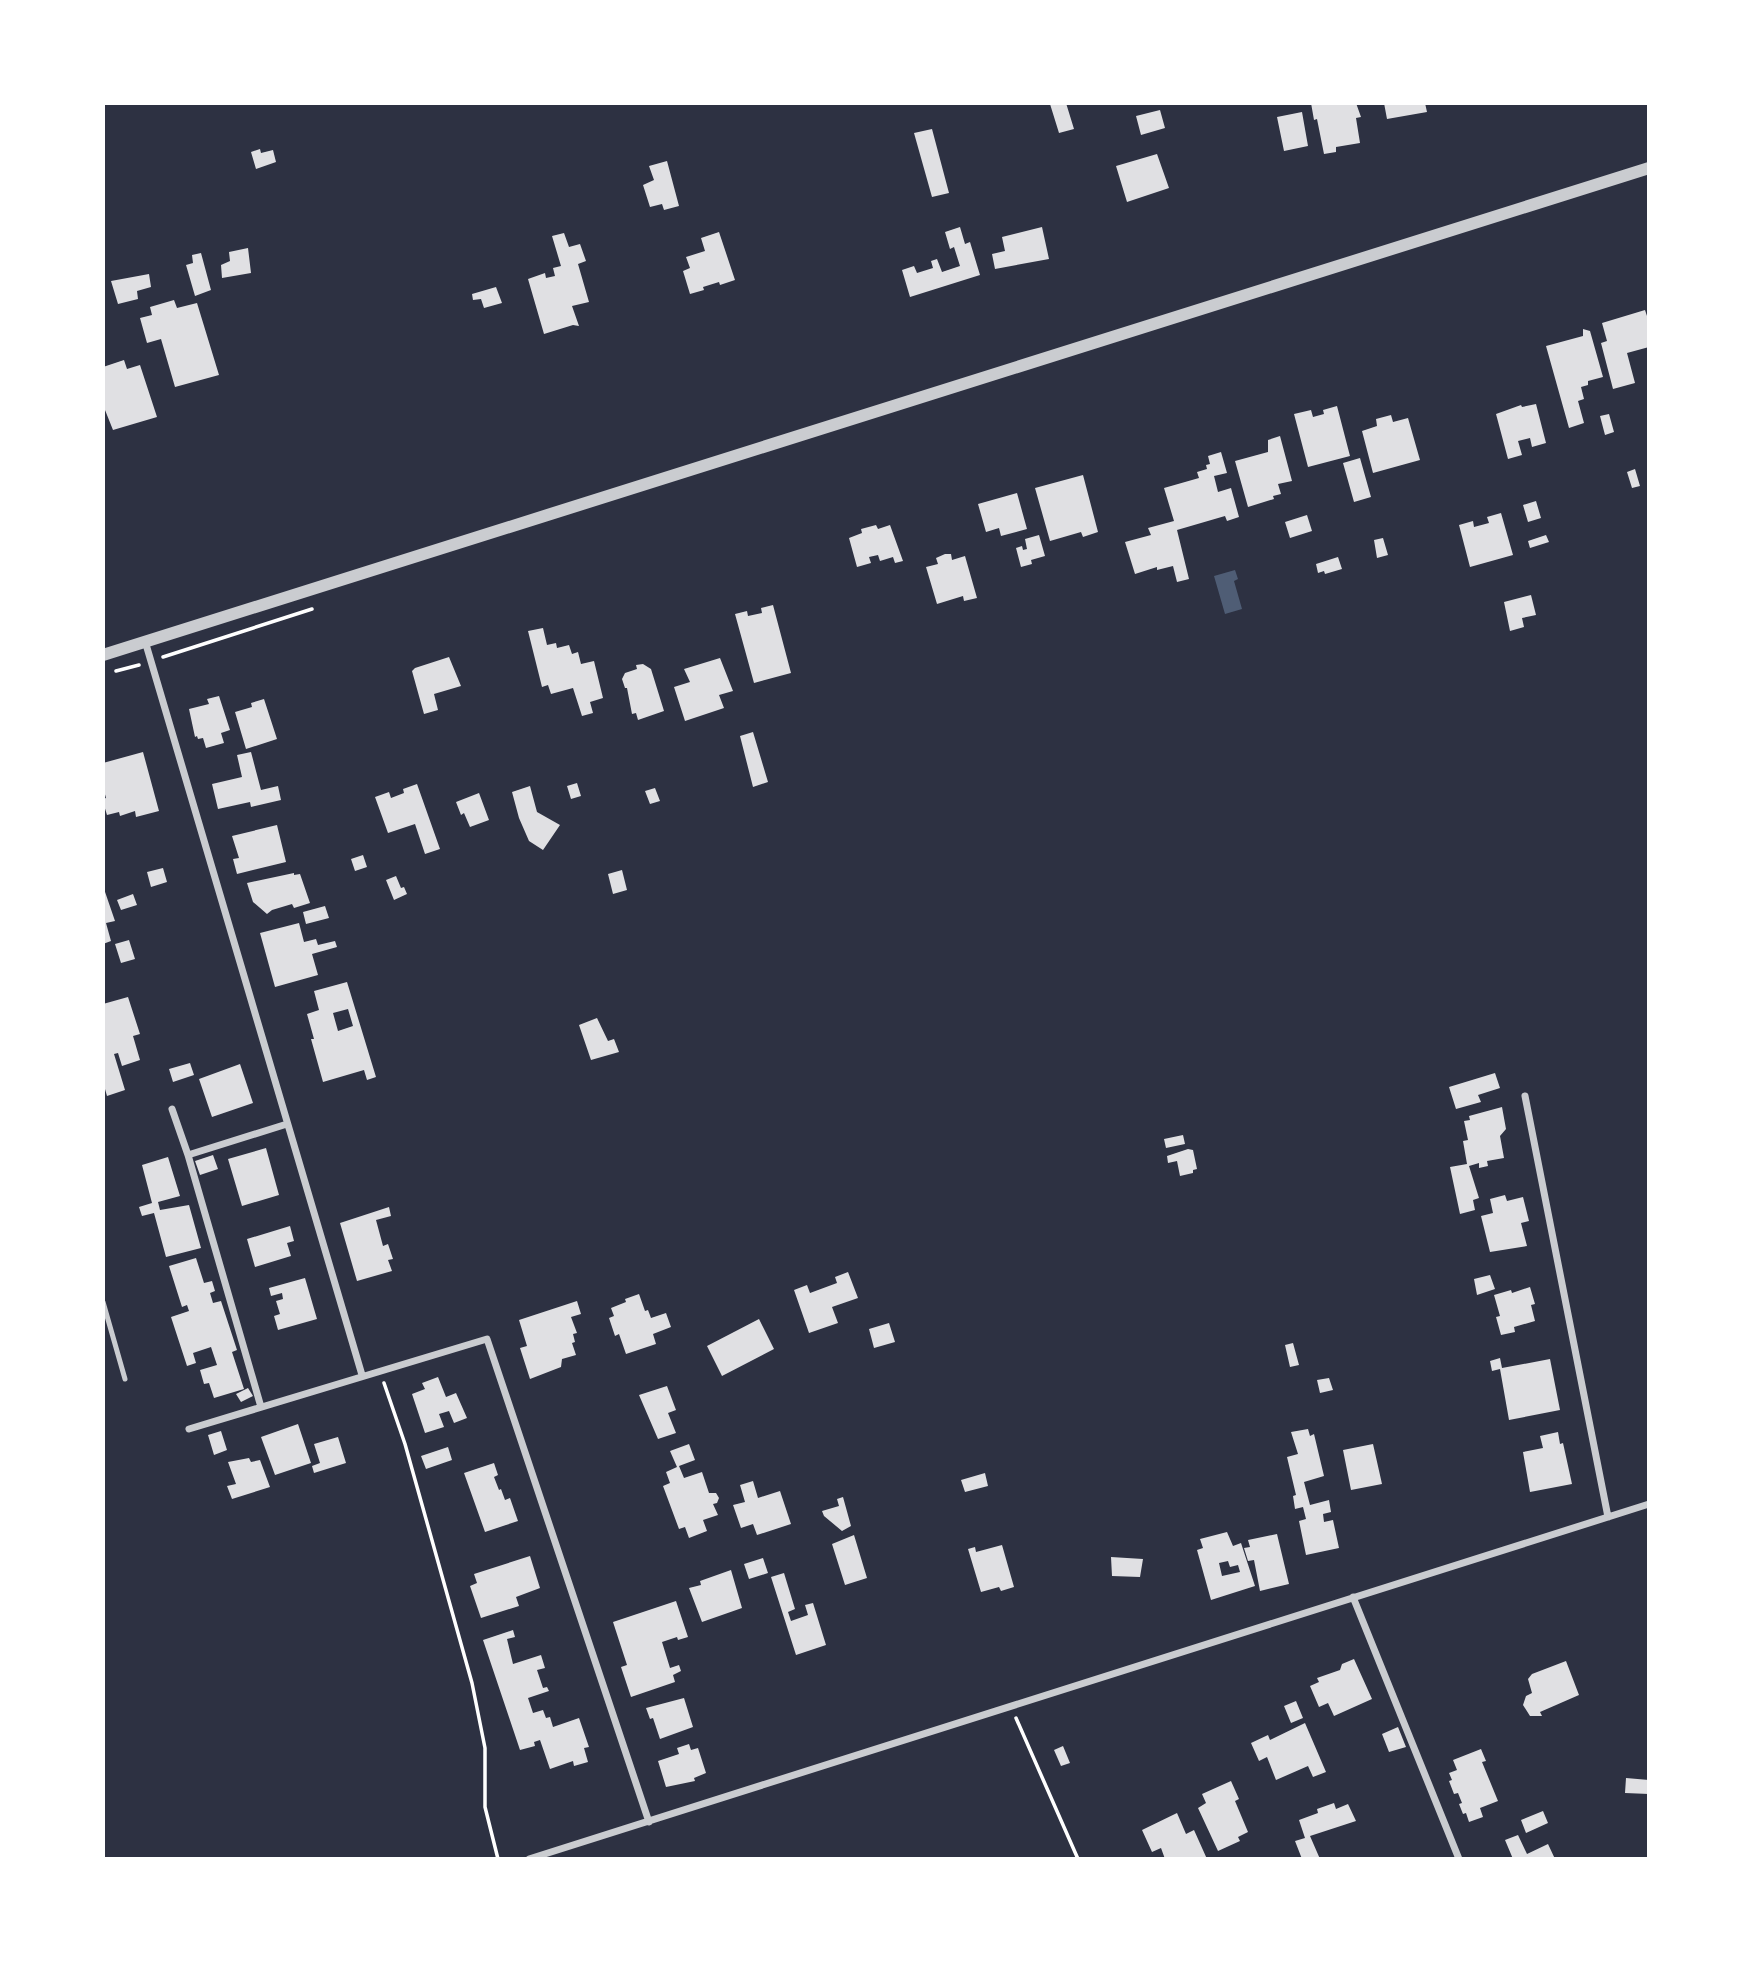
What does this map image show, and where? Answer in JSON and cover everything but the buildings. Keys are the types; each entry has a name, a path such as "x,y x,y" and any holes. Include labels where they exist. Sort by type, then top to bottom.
{"street":[{"path":"103,655 1649,168"},
{"path":"145,641 362,1376"},
{"path":"1525,1096 1608,1517"},
{"path":"172,1109 188,1155 261,1407"},
{"path":"188,1155 288,1124"},
{"path":"189,1429 487,1339 649,1822"},
{"path":"529,1859 1649,1504"},
{"path":"1353,1597 1459,1859"}],"lane":[{"path":"103,1302 125,1379"}],"path":[{"path":"379,1370 405,1444 472,1683 485,1748 485,1807 498,1859"},
{"path":"1010,1706 1078,1859"}],"water":[{"path":"1235,570 1238,579 1234,581 1242,609 1225,614 1214,576"}]}
